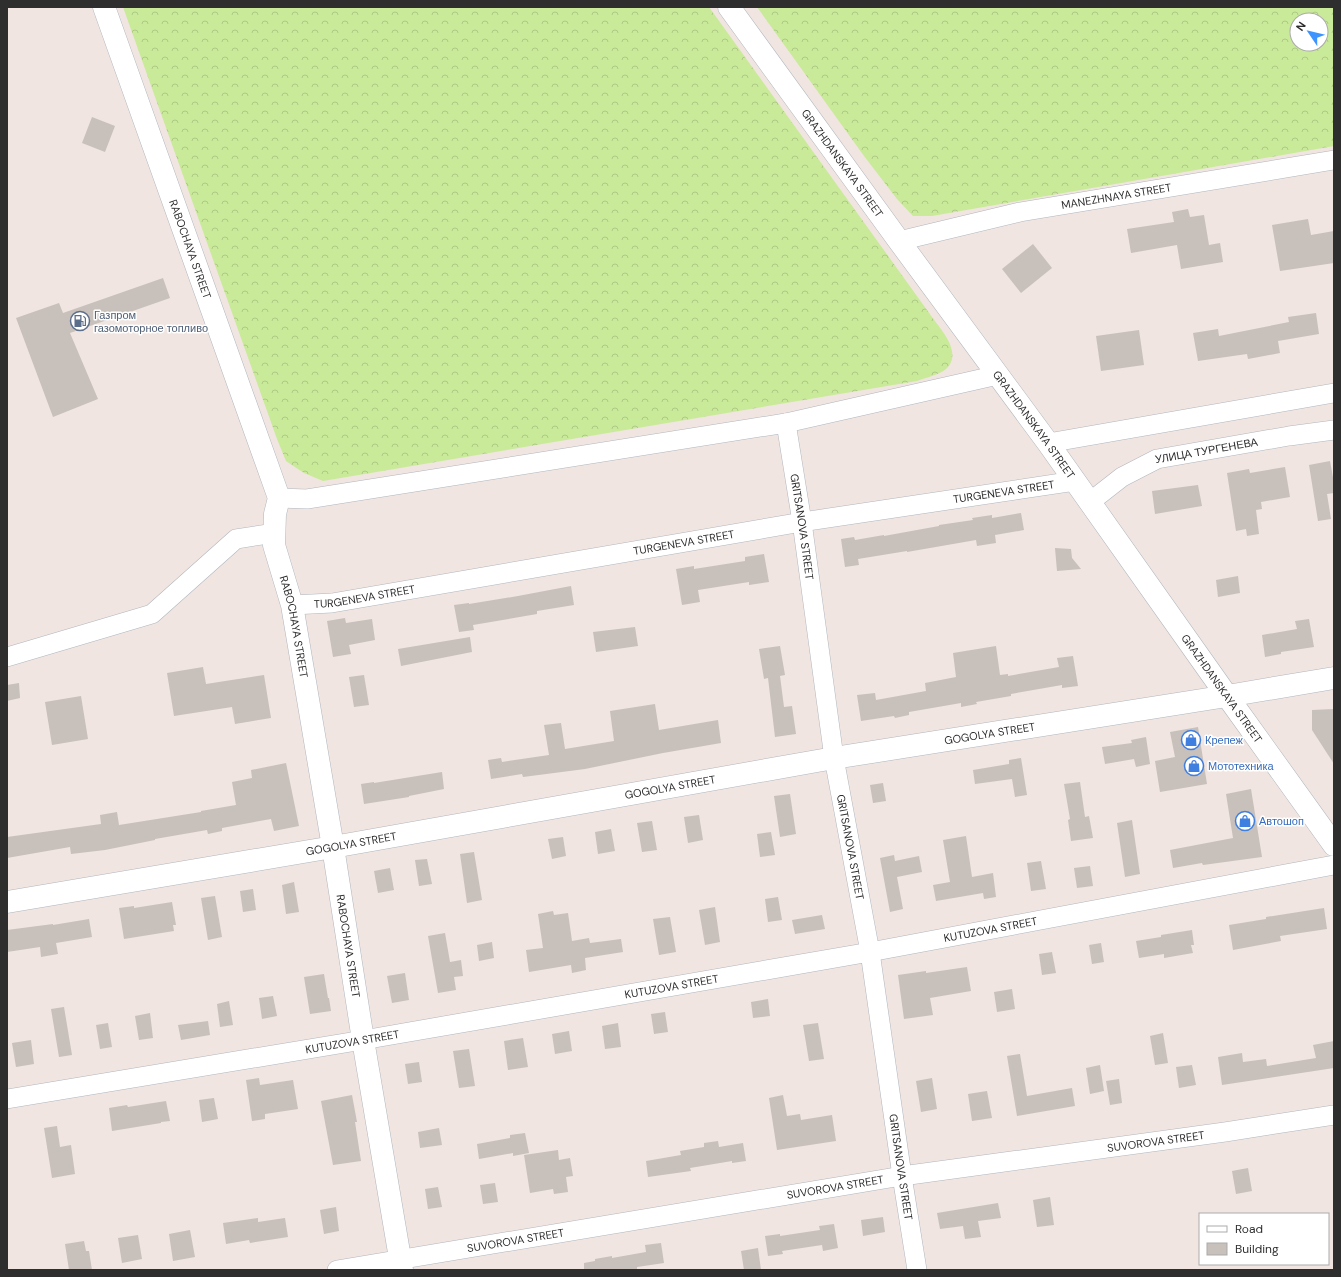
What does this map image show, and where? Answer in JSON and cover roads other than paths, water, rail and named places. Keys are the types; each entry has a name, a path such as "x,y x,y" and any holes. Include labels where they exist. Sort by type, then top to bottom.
{"main road":[{"name":"RABOCHAYA STREET","path":"104,7 279,498 275,514 274,545 292,605 401,1265"},
{"name":"GRAZHDANSKAYA STREET","path":"730,7 899,241 1048,443 1334,845"},
{"name":"GOGOLYA STREET","path":"7,902 333,847 834,758 1334,678"}],"street":[{"name":"MANEZHNAYA STREET","path":"899,241 1020,212 1334,160"},
{"path":"279,498 307,499 786,423 998,375"},
{"path":"1048,443 1334,393"},
{"name":"GRITSANOVA STREET","path":"786,423 802,522 834,758 870,952 917,1270"},
{"name":"УЛИЦА ТУРГЕНЕВА","path":"1090,502 1122,478 1157,459 1289,436 1334,430"},
{"name":"TURGENEVA STREET","path":"292,605 332,603 802,522 1075,481"},
{"path":"7,657 152,614 236,539 275,533"},
{"name":"KUTUZOVA STREET","path":"7,1099 363,1040 870,952 1334,865"},
{"name":"SUVOROVA STREET","path":"338,1270 401,1265 902,1176 1225,1132 1334,1115"}],"place":[{"name":"Газпром газомоторное топливо","path":"80,321"},
{"name":"Крепеж","path":"1191,740"},
{"name":"Мототехника","path":"1194,766"},
{"name":"Автошоп","path":"1245,821"}]}
